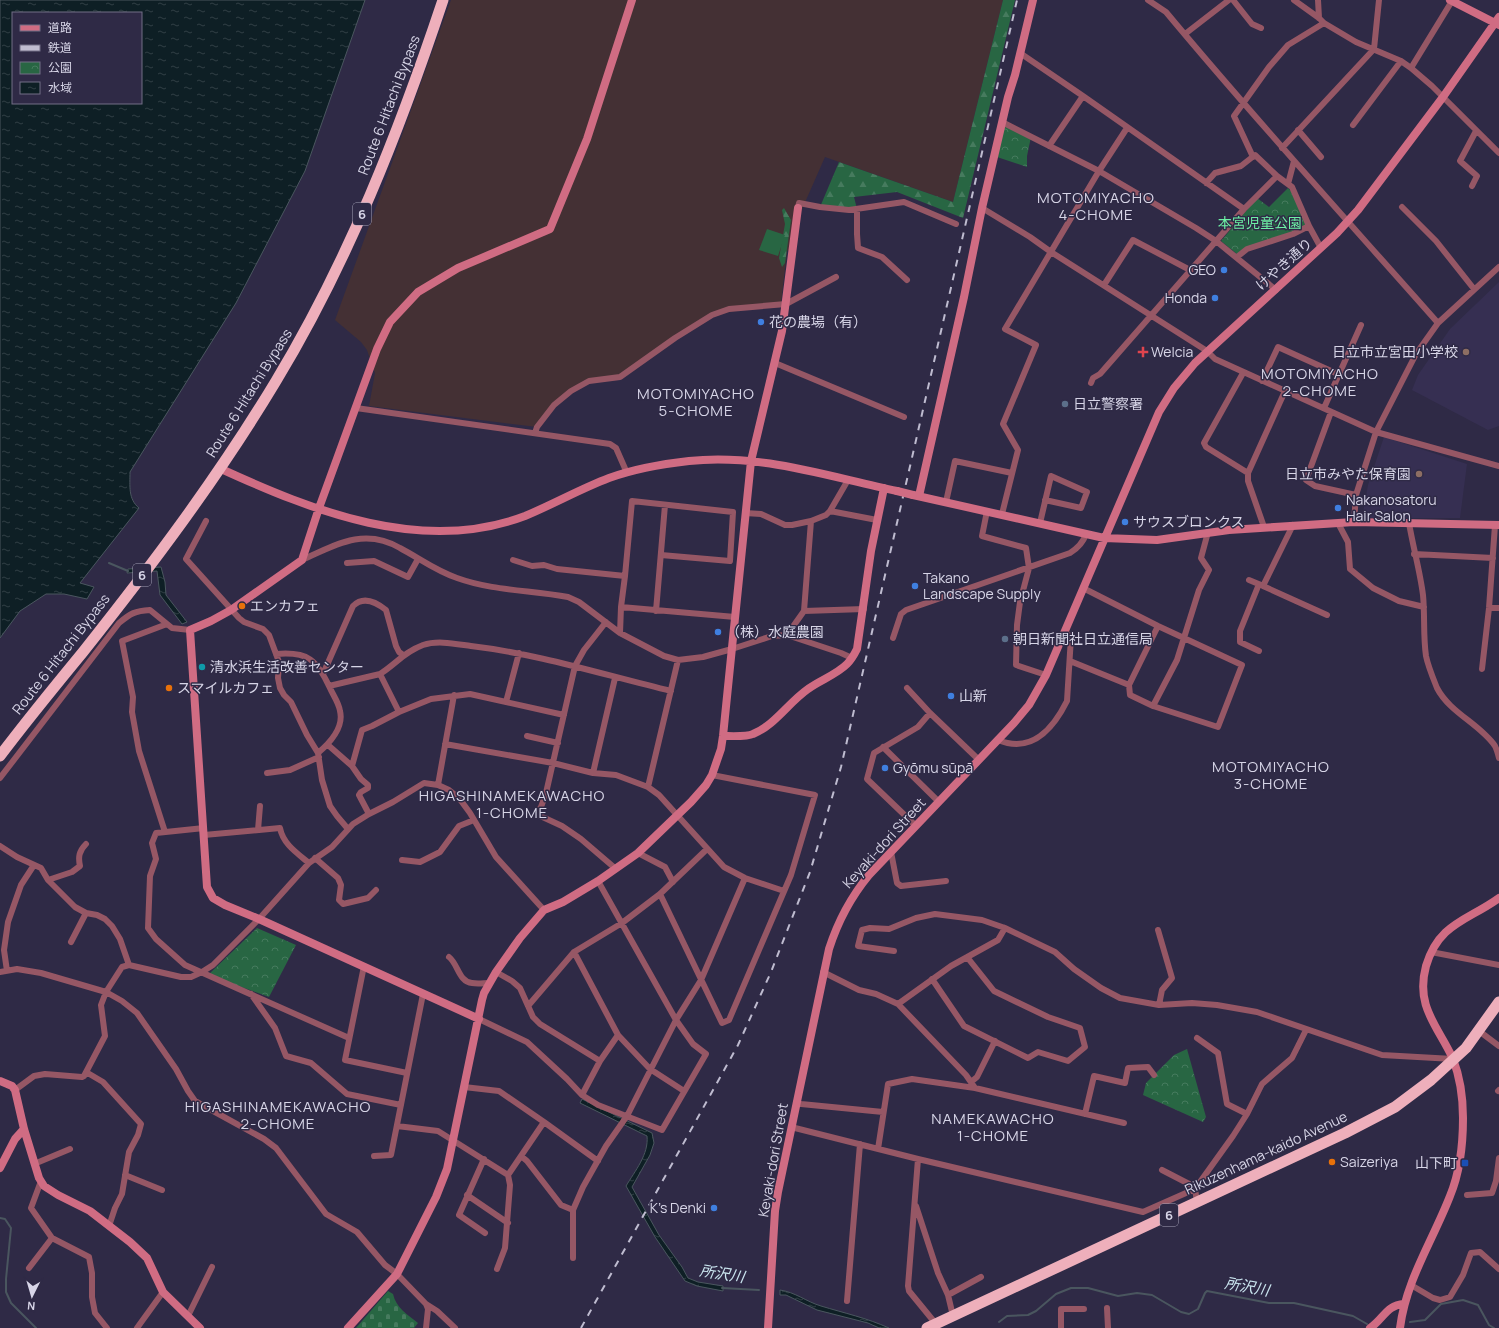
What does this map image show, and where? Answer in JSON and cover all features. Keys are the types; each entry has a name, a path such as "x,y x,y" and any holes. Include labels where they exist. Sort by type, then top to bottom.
{"highway":[{"name":"Route 6 Hitachi Bypass","path":"0,756 31,715 84,651 198,498 256,412 290,358 340,263 371,196 400,123 443,0"},
{"name":"Rikuzenhama-kaido Avenue","path":"932,1326 1378,1117 1409,1097 1466,1048 1499,1002"}],"street":[{"path":"302,560 319,508 377,349 390,322 418,292 458,268 550,229 587,139 632,0"},
{"path":"916,495 964,297 982,208 1002,122 1033,0"},
{"path":"1148,0 1166,12 1282,148 1349,221 1438,323"},
{"path":"1185,34 1229,0"},
{"path":"1233,0 1252,24 1261,28"},
{"path":"1294,0 1324,23 1356,42 1401,61 1411,68 1499,152"},
{"path":"1318,0 1319,18"},
{"path":"1282,148 1374,49 1379,0"},
{"path":"1411,68 1451,0 1498,22"},
{"name":"けやき通り","path":"1104,538 1159,412 1184,375 1207,351 1276,290 1349,221 1498,22"},
{"path":"1253,157 1234,116 1269,67 1288,45 1324,23"},
{"path":"1020,53 1244,209"},
{"path":"1353,125 1401,61"},
{"path":"1049,146 1083,96"},
{"path":"1002,122 1099,171 1216,241 1276,290"},
{"path":"1002,514 1018,450 1003,424 1036,345 1005,329 1099,171 1127,128"},
{"path":"1298,130 1321,157"},
{"path":"1472,186 1477,176 1460,162 1476,131"},
{"path":"1206,183 1215,173 1241,166 1255,155 1277,176 1292,187 1309,226 1321,248"},
{"path":"1288,184 1294,160"},
{"path":"1090,384 1093,378 1100,374 1244,209 1277,176"},
{"path":"348,1328 397,1274 436,1197 447,1169 484,994 496,972 520,938 544,910 563,902 598,881 638,853 706,785 712,775 721,748 723,736 751,461 782,331 799,203 842,209 857,209 904,202 956,224"},
{"path":"1402,207 1436,241 1474,289"},
{"path":"982,208 1152,315 1207,351 1215,359 1376,432 1499,466"},
{"path":"857,209 858,248 882,257 907,280"},
{"path":"1237,257 1247,249 1278,240 1309,226"},
{"path":"1104,285 1133,240 1190,270"},
{"path":"1354,522 1356,495 1376,432 1416,354 1438,323 1499,267"},
{"path":"536,433 537,427 554,405 571,391 589,381 620,377 675,338 712,315 728,309 786,304 836,277"},
{"path":"1324,408 1361,325"},
{"path":"1262,381 1278,347 1340,375"},
{"path":"774,362 904,418"},
{"path":"1243,372 1204,443 1206,447 1248,473"},
{"path":"1264,527 1248,481 1248,473 1285,391"},
{"path":"356,408 610,444 616,448 627,473"},
{"path":"1331,412 1306,480 1315,486 1356,495"},
{"path":"219,468 271,490 361,522 408,530 447,531 506,522 519,518 592,485 627,473 665,465 694,461 728,459 789,467 1104,538 1157,540 1208,532 1354,522 1497,525 1482,669"},
{"path":"946,502 955,460 1012,473"},
{"path":"1040,523 1045,500 1051,476 1087,492 1081,508 1045,500"},
{"path":"745,513 761,514 785,525 811,521 826,515 830,511 848,480"},
{"path":"723,736 752,735 768,726 790,703 808,689 845,665 852,658 857,649 864,609 869,564 884,488"},
{"path":"620,633 621,607 632,501 733,512 730,561 661,555"},
{"path":"656,611 665,505"},
{"path":"830,511 877,520"},
{"path":"987,511 982,536 1026,548 1029,568 1020,602 1017,625 1016,665 1046,675"},
{"path":"206,521 186,559 231,610 244,622 263,630 269,635 279,662 278,678 280,688 291,702 307,735 319,755 322,780 330,806 348,829"},
{"path":"786,635 804,611 811,521"},
{"path":"1338,523 1348,542 1350,569 1373,588 1398,601 1424,607"},
{"path":"1409,523 1424,607 1426,656 1438,688 1445,700 1460,715 1485,735 1495,747 1499,758"},
{"path":"1259,651 1240,642 1240,631 1261,585 1293,526"},
{"path":"1153,706 1174,666 1200,590 1210,570 1201,558 1208,532"},
{"path":"893,638 901,614 906,610 1029,568 1076,550 1086,534"},
{"path":"0,778 119,624 130,614 138,611 150,610 172,628 190,630 231,610 302,560 349,540 360,538 385,542 399,547 440,571 456,578 492,587 568,597 579,602 620,633 664,656 678,660 703,657 772,636 786,635 852,658"},
{"name":"Keyaki-dori Street","path":"768,1328 775,1211 823,972 829,949 843,913 859,887 998,740 1029,705 1046,675 1104,538"},
{"path":"1414,554 1493,558"},
{"path":"347,563 374,561 408,577 418,559"},
{"path":"513,560 532,566 544,565 557,569 625,576"},
{"path":"1249,580 1328,615"},
{"path":"1083,588 1158,626 1242,665 1218,727 1153,706 1130,695 1128,685 1158,626"},
{"path":"323,674 353,606 358,601 365,600 373,602 386,610 396,646 399,652 403,655"},
{"path":"621,607 734,617"},
{"path":"1489,608 1499,608"},
{"path":"804,611 864,609"},
{"path":"606,622 584,650 575,666 546,793 541,807 536,814 562,826 616,869"},
{"path":"165,832 140,751 132,712 133,697 122,641 167,624"},
{"path":"190,630 208,887 213,898 225,905 364,966 527,1042 567,1078 582,1095 598,1105 662,1130 706,1054 693,1044 676,1020 598,881"},
{"path":"998,740 1006,744 1031,742 1041,737 1050,729 1067,701 1071,637 1065,632"},
{"path":"329,686 380,674 387,670 403,655 424,645 443,642 519,652 615,678 671,691"},
{"path":"267,773 290,770 319,755 335,736 340,711 319,666 312,660 302,655 286,652 276,654"},
{"path":"506,702 519,652"},
{"path":"648,787 678,660"},
{"path":"1070,661 1128,685"},
{"path":"380,674 400,712"},
{"path":"593,773 615,678"},
{"path":"907,688 930,713 979,760"},
{"path":"352,766 362,730 431,699 470,694 564,715"},
{"path":"438,785 454,695"},
{"path":"916,826 867,779 874,753 918,727 930,713"},
{"path":"527,736 558,743"},
{"path":"445,744 553,763 593,773 616,775 648,787 659,796 724,867 745,878 784,891"},
{"path":"328,745 352,766 368,785 368,788 360,792 359,795 369,814"},
{"path":"883,747 939,802"},
{"path":"660,894 722,1023 729,1020 791,876 815,795 712,775"},
{"path":"15,1090 34,1076 45,1074 82,1077 105,1036 101,1005 106,992 122,967 129,965 181,977 191,977 202,972 213,965 259,919 309,863 332,847 348,829 369,814 400,798 424,783 438,785 449,790 459,798 496,857 544,910"},
{"path":"258,830 260,806"},
{"path":"402,860 420,862 440,852 459,826 474,820"},
{"path":"309,863 282,837 280,828 156,833 152,844 156,858 150,876 148,928 156,939 185,965 349,1038"},
{"path":"48,880 72,872 80,866 78,858 79,854 86,844"},
{"path":"0,846 17,857 41,868 48,880 75,907 86,913 97,915 105,919 112,926 120,939 129,965"},
{"path":"528,1006 574,952 622,923 660,894 707,849"},
{"path":"891,852 897,883 901,886 946,881"},
{"path":"638,853 665,867 673,882"},
{"path":"315,858 338,878 340,885 339,900 343,904 368,898 376,890"},
{"path":"34,865 21,885 8,922 3,971 17,969 41,973 106,992 122,1001 137,1013 176,1069 195,1101 264,1139 276,1148 326,1214 357,1232 385,1265 397,1274 426,1304 437,1311 455,1328"},
{"path":"573,1258 573,1210 583,1187 627,1116 676,1020 702,980 745,878"},
{"path":"1400,1328 1404,1304 1411,1285 1450,1196 1458,1171 1462,1138 1463,1117 1456,1069 1453,1059 1428,1015 1426,1008 1424,979 1431,952 1451,927 1459,921 1498,902"},
{"path":"70,942 86,913"},
{"path":"894,951 858,946 862,930 870,928 889,929 916,918 935,914 982,920 1005,928 1055,952 1079,973 1101,988 1120,998 1159,1005 1192,1003 1216,1005 1257,1012 1382,1055 1453,1059"},
{"path":"898,1004 932,979 998,940 1005,928"},
{"path":"1158,930 1172,978 1162,990 1159,1005"},
{"path":"574,952 618,1034 650,1069 684,1091"},
{"path":"1431,952 1499,965"},
{"path":"449,957 454,961 463,978 471,983 489,983"},
{"path":"932,979 964,1026 1028,1058 1038,1052 1068,1061 1085,1047 1080,1028 1048,1017 994,991 967,957"},
{"path":"364,966 345,1060 407,1073"},
{"path":"496,972 512,981 520,988 533,1017 540,1024 600,1061"},
{"path":"823,972 859,990 876,994 898,1004 966,1075 975,1088"},
{"path":"250,994 275,1028 286,1056 311,1063 347,1094 401,1106"},
{"path":"374,1156 391,1155 423,994"},
{"path":"791,1127 918,1159 1143,1212 1195,1189 1233,1136 1247,1114 1262,1084 1292,1058 1306,1030"},
{"path":"1479,1031 1499,1046"},
{"path":"582,1095 600,1061 618,1034"},
{"path":"1197,1038 1218,1053 1227,1104 1247,1114"},
{"path":"971,1082 977,1076 995,1041"},
{"path":"1085,1114 1094,1076 1125,1083 1128,1068 1148,1067 1154,1075"},
{"path":"86,1072 102,1082 141,1124 138,1135 129,1152 122,1194 115,1208 110,1226"},
{"path":"878,1149 888,1084 912,1078 975,1088 1124,1123"},
{"path":"0,1081 12,1086 15,1090 34,1164 44,1186 58,1195 90,1211 130,1242 147,1258 163,1292 200,1328"},
{"path":"464,1087 499,1091 598,1161"},
{"path":"796,1102 801,1104 883,1112"},
{"path":"497,1269 505,1248 508,1223 510,1185 508,1175 544,1122"},
{"path":"397,1126 438,1131 508,1175"},
{"path":"0,1168 15,1139 24,1129"},
{"path":"847,1300 860,1144"},
{"path":"34,1164 70,1149"},
{"path":"521,1156 527,1161 561,1205 573,1210"},
{"path":"1492,1193 1496,1181 1499,1158"},
{"path":"918,1159 908,1286 909,1291 932,1326"},
{"path":"484,1160 459,1215 485,1234"},
{"path":"1162,1170 1192,1186 1195,1189 1197,1202"},
{"path":"125,1175 162,1190"},
{"path":"41,1181 31,1208 52,1238 89,1257 92,1273 92,1297 95,1313 107,1328"},
{"path":"1467,1195 1492,1193 1499,1196"},
{"path":"468,1195 508,1223"},
{"path":"915,1203 938,1273 948,1295 952,1316"},
{"path":"29,1268 52,1238"},
{"path":"1411,1285 1433,1298 1440,1300 1450,1297 1463,1275 1471,1253 1480,1252 1499,1269"},
{"path":"188,1316 212,1267"},
{"path":"948,1295 981,1277"},
{"path":"138,1328 163,1292"},
{"path":"426,1304 428,1309 426,1328"},
{"path":"1370,1328 1393,1306 1404,1304"},
{"path":"1107,1308 1108,1328"},
{"path":"1061,1328 1061,1310 1084,1309"}],"shaded area":[{"path":"451,0 1003,0 953,202 825,157 799,216 796,248 787,251 781,303 712,315 620,377 589,381 571,391 537,427 369,406 375,373 367,350 361,342 335,320"},
{"name":"日立市立宮田小学校","path":"1499,282 1499,426 1488,430 1412,390 1418,375 1450,329"},
{"name":"日立市みやた保育園","path":"1384,437 1467,464 1460,518 1362,518 1368,485"}],"green space":[{"path":"1003,0 1015,0 963,218 897,192 854,197 857,209 820,207 839,162 953,202"},
{"path":"1002,122 1031,137 1027,156 1027,167 994,156"},
{"name":"本宮児童公園","path":"1288,188 1293,193 1307,224 1290,233 1237,254 1221,241 1257,198 1269,207"},
{"path":"784,208 791,220 785,263 782,267 779,258 785,224 782,210"},
{"path":"767,229 785,235 778,256 759,250"},
{"path":"257,928 296,945 269,997 208,975"},
{"path":"1187,1049 1206,1117 1203,1122 1143,1095 1146,1083 1174,1055"},
{"path":"388,1291 393,1294 403,1311 418,1323 414,1328 356,1328"}],"water":[{"path":"0,0 365,0 305,171 236,303 130,472 131,496 139,508 80,583 94,587 87,599 64,594 46,594 20,611 0,638"},
{"path":"161,567 165,582 166,595 187,622 182,624 160,595 157,571 127,573 128,569"},
{"path":"582,1099 652,1133 654,1143 650,1155 632,1187 659,1235 688,1278 698,1282 723,1286 723,1291 697,1286 685,1281 655,1237 626,1186 644,1156 647,1136 580,1103"},
{"path":"780,1290 816,1304 864,1318 889,1328 879,1328 868,1323 817,1310 786,1295 780,1295"}],"waterway":[{"name":"所沢川","path":"109,563 128,571"},
{"path":"0,1218 5,1219 11,1228 6,1292 11,1303 36,1328"},
{"name":"所沢川","path":"722,1288 759,1290"},
{"name":"所沢川","path":"999,1322 1007,1316 1028,1315 1036,1311 1056,1294 1071,1288 1088,1288 1118,1296 1137,1293 1152,1295 1181,1312 1189,1314 1198,1309 1207,1291 1269,1303 1294,1303 1353,1316 1367,1324"},
{"name":"所沢川","path":"1410,1322 1425,1320 1441,1304 1463,1300 1478,1305 1489,1325 1494,1328"}],"railway":[{"path":"581,1328 738,1045 771,972 810,872 841,767 1017,0"}],"place":[{"name":"GEO","path":"1224,270"},
{"name":"Honda","path":"1215,298"},
{"name":"花の農場（有）","path":"761,322"},
{"name":"Welcia","path":"1143,352"},
{"name":"日立市立宮田小学校","path":"1466,352"},
{"name":"日立警察署","path":"1065,404"},
{"name":"日立市みやた保育園","path":"1419,474"},
{"name":"Nakanosatoru Hair Salon","path":"1338,508"},
{"name":"サウスブロンクス","path":"1125,522"},
{"name":"Takano Landscape Supply","path":"915,586"},
{"name":"エンカフェ","path":"242,606"},
{"name":"（株）水庭農園","path":"718,632"},
{"name":"朝日新聞社日立通信局","path":"1005,639"},
{"name":"清水浜生活改善センター","path":"202,667"},
{"name":"スマイルカフェ","path":"169,688"},
{"name":"山新","path":"951,696"},
{"name":"Gyōmu sūpā","path":"885,768"},
{"name":"Saizeriya","path":"1332,1162"},
{"name":"山下町","path":"1465,1163"},
{"name":"K's Denki","path":"714,1208"}],"district":[{"name":"MOTOMIYACHO 4-CHOME","path":"1096,206"},
{"name":"MOTOMIYACHO 2-CHOME","path":"1320,382"},
{"name":"MOTOMIYACHO 5-CHOME","path":"696,402"},
{"name":"MOTOMIYACHO 3-CHOME","path":"1271,776"},
{"name":"HIGASHINAMEKAWACHO 1-CHOME","path":"512,804"},
{"name":"HIGASHINAMEKAWACHO 2-CHOME","path":"278,1116"},
{"name":"NAMEKAWACHO 1-CHOME","path":"993,1128"}]}
